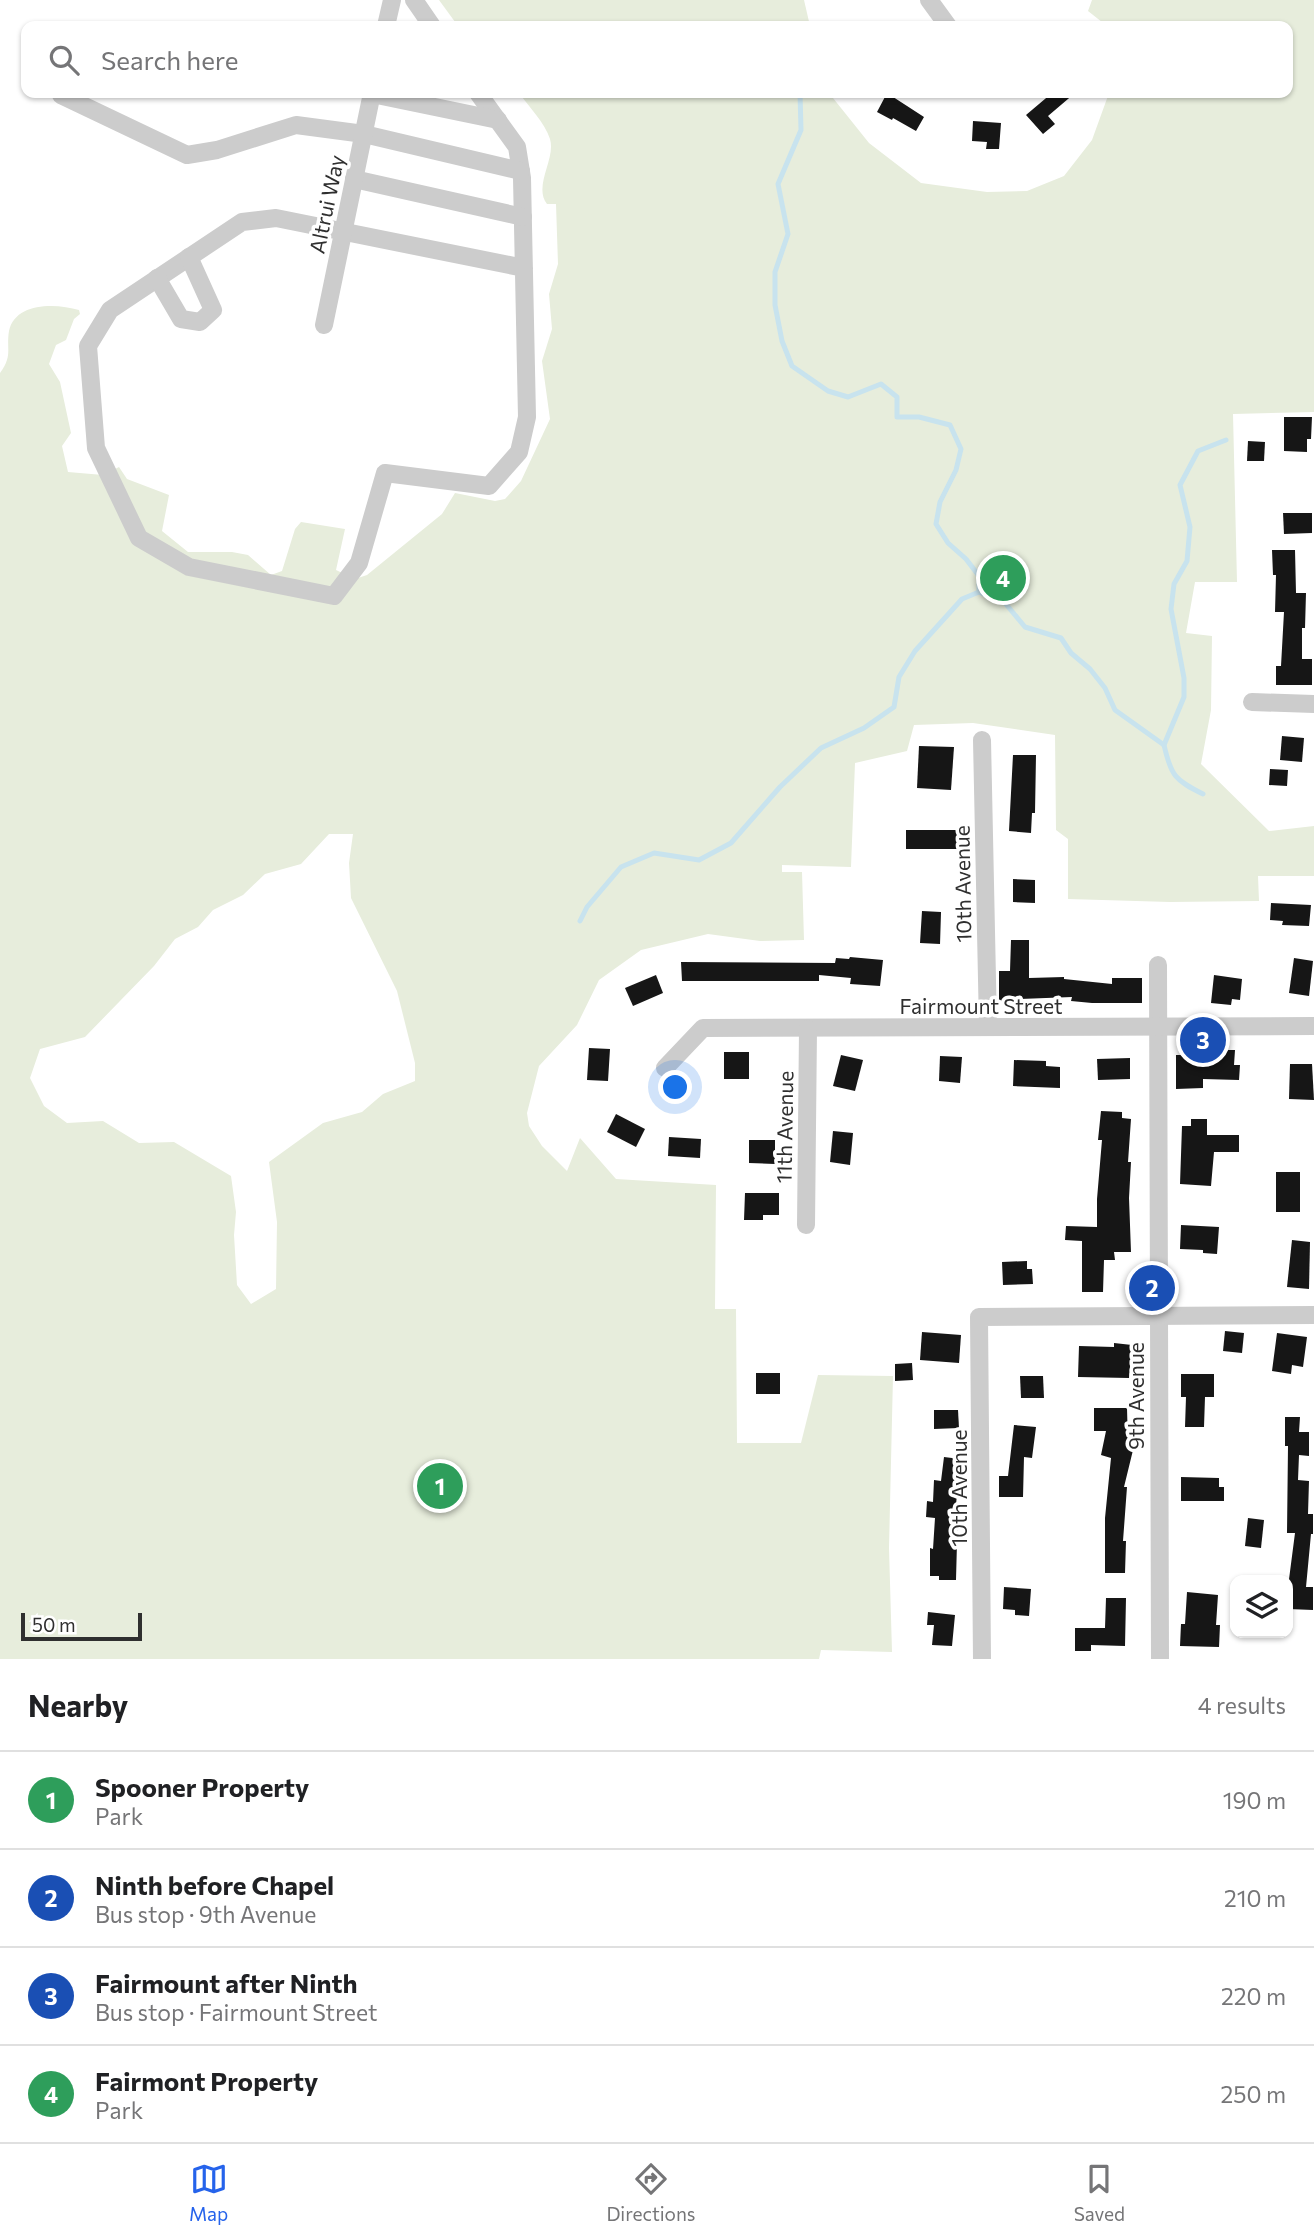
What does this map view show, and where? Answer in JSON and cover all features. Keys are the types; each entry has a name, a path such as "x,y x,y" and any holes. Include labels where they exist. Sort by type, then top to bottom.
{"street":[{"path":"387,21 392,0"},
{"path":"414,0 429,21"},
{"path":"929,0 944,21"},
{"path":"67,98 187,155 217,150 296,125 364,134 521,171"},
{"name":"Altrui Way","path":"324,325 371,98"},
{"path":"391,98 498,120"},
{"path":"482,98 517,147 521,171 523,217 527,417 519,452 489,486 385,473 359,563 334,596 189,567 139,538 96,449 88,346 110,310 242,222 276,218 524,268"},
{"path":"354,179 523,217"},
{"path":"157,278 181,319 200,322 214,310 189,257"},
{"path":"1252,702 1314,704"},
{"name":"10th Avenue","path":"982,740 988,1027"},
{"name":"9th Avenue","path":"1158,965 1160,1659"},
{"name":"Fairmount Street","path":"665,1068 703,1028 1314,1026"},
{"name":"11th Avenue","path":"806,1226 808,1028"},
{"path":"1158,1315 1314,1314"},
{"name":"10th Avenue","path":"982,1659 979,1317 1158,1315"}],"green space":[{"path":"439,0 804,0 809,21 454,21"},
{"path":"1092,0 1314,0 1314,412 1233,414 1237,582 1195,582 1186,633 1212,636 1211,710 1201,764 1269,831 1314,826 1314,876 1258,876 1259,901 1068,899 1068,839 1056,830 1055,735 973,723 914,725 907,751 855,763 851,867 782,865 782,872 802,872 804,940 760,941 708,934 641,950 599,980 577,1025 539,1066 527,1113 529,1126 542,1146 567,1171 580,1138 616,1179 716,1185 715,1309 736,1309 737,1443 801,1443 818,1375 893,1376 889,1548 892,1652 821,1650 819,1659 0,1659 0,373 8,357 9,331 13,321 19,314 38,307 59,306 79,310 80,314 74,319 66,340 56,345 49,364 60,382 71,433 62,446 68,472 103,475 119,467 127,479 169,495 162,531 188,552 232,552 248,555 271,575 282,571 295,529 301,522 345,529 336,570 355,579 367,575 442,514 455,493 495,501 505,499 521,481 550,419 542,361 552,329 549,294 558,264 556,204 547,204 542,189 550,155 550,139 523,98 833,98 869,143 921,183 987,192 1027,191 1064,176 1092,140 1107,98 1293,98 1293,21 1101,21 1088,11","holes":["329,834 353,834 349,863 351,898 397,991 415,1063 415,1081 383,1094 362,1112 323,1123 269,1162 277,1222 276,1289 251,1304 237,1285 234,1235 236,1212 231,1176 174,1142 139,1143 103,1121 67,1123 44,1106 30,1078 40,1049 85,1037 154,966 175,939 198,927 213,910 243,895 265,874 301,864"]}],"building":[{"path":"884,98 895,98 924,117 916,131 877,112"},
{"path":"1046,98 1069,98 1048,116 1055,124 1043,134 1026,115"},
{"path":"973,121 1001,123 999,149 986,149 987,142 972,141"},
{"path":"1284,417 1312,417 1311,439 1307,439 1307,452 1284,451"},
{"path":"1248,441 1265,442 1264,461 1247,461"},
{"path":"1283,513 1312,513 1312,533 1284,534"},
{"path":"1272,550 1295,550 1296,593 1306,593 1302,659 1312,659 1312,685 1276,685 1276,666 1281,666 1284,612 1275,612 1276,575 1273,575"},
{"path":"1282,736 1304,738 1302,762 1280,760"},
{"path":"919,746 954,747 951,790 917,788"},
{"path":"1013,755 1036,755 1035,813 1032,813 1031,833 1009,831"},
{"path":"1270,769 1288,770 1287,786 1269,785"},
{"path":"906,830 959,830 959,849 906,849"},
{"path":"1013,879 1035,880 1035,903 1013,902"},
{"path":"1271,903 1311,905 1309,926 1282,925 1283,921 1270,920"},
{"path":"922,911 941,912 940,944 920,943"},
{"path":"1011,940 1029,940 1029,978 1064,977 1112,984 1112,978 1142,978 1142,1003 1092,1003 1071,1001 1072,997 1020,999 1020,1003 999,1002 999,971 1010,971"},
{"path":"836,958 883,960 880,986 850,984 851,978 819,975 819,981 682,981 681,962 835,963"},
{"path":"1294,958 1313,961 1309,996 1289,993"},
{"path":"656,975 663,993 633,1006 625,988"},
{"path":"1214,975 1242,979 1240,1000 1232,999 1231,1005 1211,1003"},
{"path":"589,1048 610,1049 608,1081 587,1080"},
{"path":"1212,1050 1235,1050 1234,1065 1240,1065 1239,1080 1203,1079 1203,1088 1176,1089 1176,1055 1212,1055"},
{"path":"724,1052 749,1052 749,1079 724,1079"},
{"path":"841,1055 863,1060 855,1091 833,1086"},
{"path":"940,1056 962,1057 960,1083 939,1081"},
{"path":"1130,1058 1130,1079 1098,1080 1097,1059"},
{"path":"1014,1060 1046,1061 1046,1066 1060,1067 1060,1088 1013,1086"},
{"path":"1290,1064 1312,1064 1314,1100 1289,1099"},
{"path":"1101,1111 1122,1112 1122,1118 1131,1119 1128,1162 1131,1162 1131,1252 1114,1252 1115,1260 1104,1260 1103,1292 1082,1292 1082,1241 1065,1240 1066,1226 1097,1227"},
{"path":"616,1114 645,1129 636,1147 607,1132"},
{"path":"1191,1119 1207,1119 1207,1135 1239,1135 1239,1152 1214,1152 1211,1186 1180,1184 1182,1126 1191,1126"},
{"path":"833,1131 853,1133 850,1165 830,1162"},
{"path":"669,1137 701,1139 700,1158 668,1156"},
{"path":"749,1140 775,1140 775,1164 749,1163"},
{"path":"1276,1172 1300,1172 1300,1212 1276,1212"},
{"path":"745,1193 779,1193 779,1215 763,1215 763,1220 744,1220"},
{"path":"1181,1225 1219,1227 1217,1254 1180,1249"},
{"path":"1292,1240 1310,1242 1309,1289 1287,1287"},
{"path":"1027,1261 1027,1269 1032,1269 1033,1284 1003,1285 1002,1262"},
{"path":"1225,1331 1244,1333 1242,1353 1223,1351"},
{"path":"922,1332 961,1335 959,1363 920,1360"},
{"path":"1277,1333 1307,1337 1303,1367 1292,1365 1291,1374 1272,1371"},
{"path":"1114,1343 1132,1345 1129,1378 1078,1377 1079,1346 1114,1347"},
{"path":"912,1363 913,1380 895,1381 895,1364"},
{"path":"756,1373 780,1373 780,1394 756,1394"},
{"path":"1181,1374 1214,1374 1214,1397 1205,1397 1204,1427 1185,1427 1186,1397 1181,1397"},
{"path":"1020,1376 1043,1376 1044,1398 1021,1398"},
{"path":"1094,1408 1127,1408 1128,1445 1134,1446 1124,1487 1127,1487 1123,1541 1126,1541 1125,1573 1105,1573 1105,1518 1111,1458 1101,1455 1106,1431 1094,1431"},
{"path":"934,1410 958,1410 959,1428 934,1429"},
{"path":"1285,1417 1300,1417 1299,1432 1309,1432 1309,1456 1299,1455 1298,1480 1309,1481 1308,1514 1313,1514 1306,1587 1313,1587 1313,1610 1293,1609 1293,1575 1290,1575 1295,1533 1287,1533 1288,1446 1285,1446"},
{"path":"1014,1425 1036,1427 1032,1458 1024,1457 1023,1497 999,1497 999,1476 1008,1476"},
{"path":"944,1457 960,1459 956,1505 956,1580 939,1580 939,1576 930,1576 930,1548 933,1549 935,1518 926,1517 927,1501 933,1502 934,1480 941,1481"},
{"path":"1181,1477 1219,1478 1219,1487 1224,1487 1224,1501 1181,1501"},
{"path":"1248,1518 1264,1520 1261,1548 1245,1546"},
{"path":"1004,1587 1031,1589 1029,1616 1015,1615 1015,1610 1003,1609"},
{"path":"1187,1592 1218,1595 1216,1625 1220,1625 1219,1647 1180,1646 1181,1624 1185,1624"},
{"path":"1106,1598 1126,1598 1125,1646 1091,1645 1091,1651 1075,1651 1075,1628 1105,1628"},
{"path":"928,1612 955,1615 952,1646 932,1645 934,1625 927,1625"}],"waterway":[{"path":"800,98 801,130 778,184 788,234 775,272 775,305 782,341 792,366 828,391 848,397 881,384 897,397 897,417 919,417 950,425 961,449 956,470 940,502 936,524 948,543 966,559 979,576 979,592"},
{"path":"1164,745 1184,697 1184,678 1171,609 1174,584 1187,561 1190,527 1180,485 1198,451 1226,440"},
{"path":"580,921 587,907 621,867 654,853 699,860 731,843 780,787 821,748 864,728 894,707 899,677 915,651 962,599 979,592 1005,603 1025,627 1061,638 1071,653 1090,669 1105,688 1115,710 1164,745 1169,764 1176,776 1203,794"}],"place":[{"name":"Fairmont Property","path":"1003,578"},
{"name":"Fairmount after Ninth","path":"1203,1040"},
{"name":"Ninth before Chapel","path":"1152,1288"},
{"name":"Spooner Property","path":"440,1486"}]}
